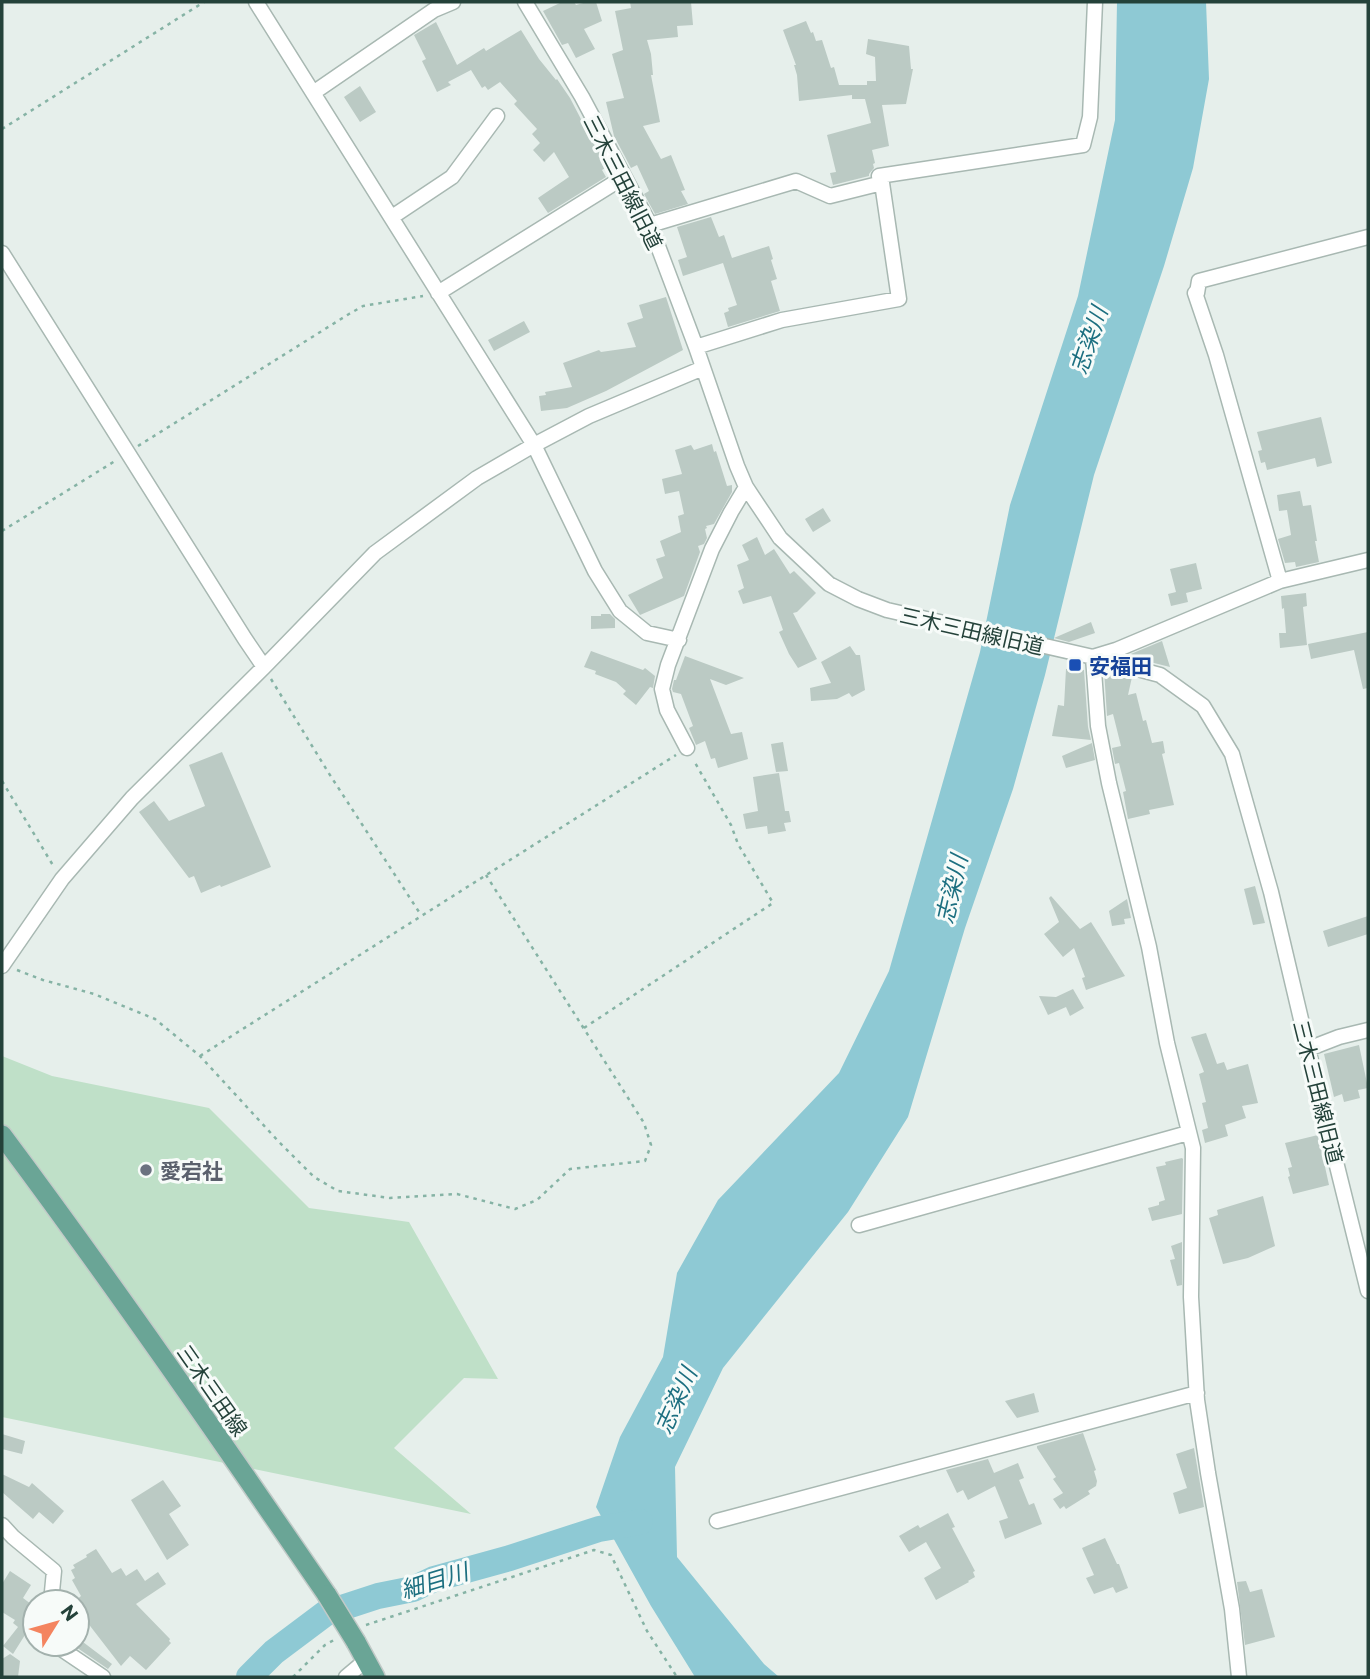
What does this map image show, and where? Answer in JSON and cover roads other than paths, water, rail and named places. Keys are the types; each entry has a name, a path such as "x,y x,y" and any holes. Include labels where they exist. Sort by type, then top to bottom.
{"main road":[{"name":"三木三田線","path":"2,1135 159,1353 356,1636 370,1669"}],"street":[{"path":"256,2 534,445 595,571 620,611 647,633 679,640"},
{"path":"313,93 434,10 453,2"},
{"name":"三木三田線旧道","path":"525,2 582,97 650,225 737,466 746,487 780,538 829,584 858,599 887,610 1160,675 1203,706 1232,754 1271,892 1368,1292"},
{"path":"696,347 782,320 899,299 879,176 1083,145 1090,117 1095,2"},
{"path":"392,217 452,177 498,116"},
{"path":"439,293 624,177"},
{"path":"650,225 796,181 830,196 882,183"},
{"path":"1280,581 1216,355 1195,293 1198,293 1199,281 1368,237"},
{"path":"2,253 264,667"},
{"path":"2,965 61,879 132,798 374,553 477,478 534,445 589,416 703,368"},
{"path":"687,748 667,710 662,689 668,665 712,549 746,487"},
{"path":"1240,1677 1232,1609 1197,1393 1191,1297 1192,1148 1167,1043 1149,947 1109,783 1098,726 1093,657 1116,650 1280,581 1368,560"},
{"path":"1308,1049 1368,1030"},
{"path":"859,1225 1188,1133"},
{"path":"717,1521 1197,1393"},
{"path":"2,1525 54,1571 52,1588"},
{"path":"75,1658 103,1677"},
{"path":"346,1677 370,1669"}],"water":[{"name":"志染川","path":"1117,2 1206,2 1209,79 1193,168 1164,266 1094,475 1045,675 1013,789 965,928 908,1117 848,1212 723,1368 675,1467 677,1557 764,1664 779,1677 695,1677 651,1606 596,1507 620,1437 663,1357 677,1273 718,1200 839,1073 889,971 980,652 1010,505 1078,296 1115,120"}],"waterway":[{"name":"細目川","path":"249,1677 274,1652 326,1613 378,1596 413,1589 434,1579 599,1529 640,1522"}],"place":[{"name":"安福田","path":"1075,665"},
{"name":"愛宕社","path":"146,1170"}]}
